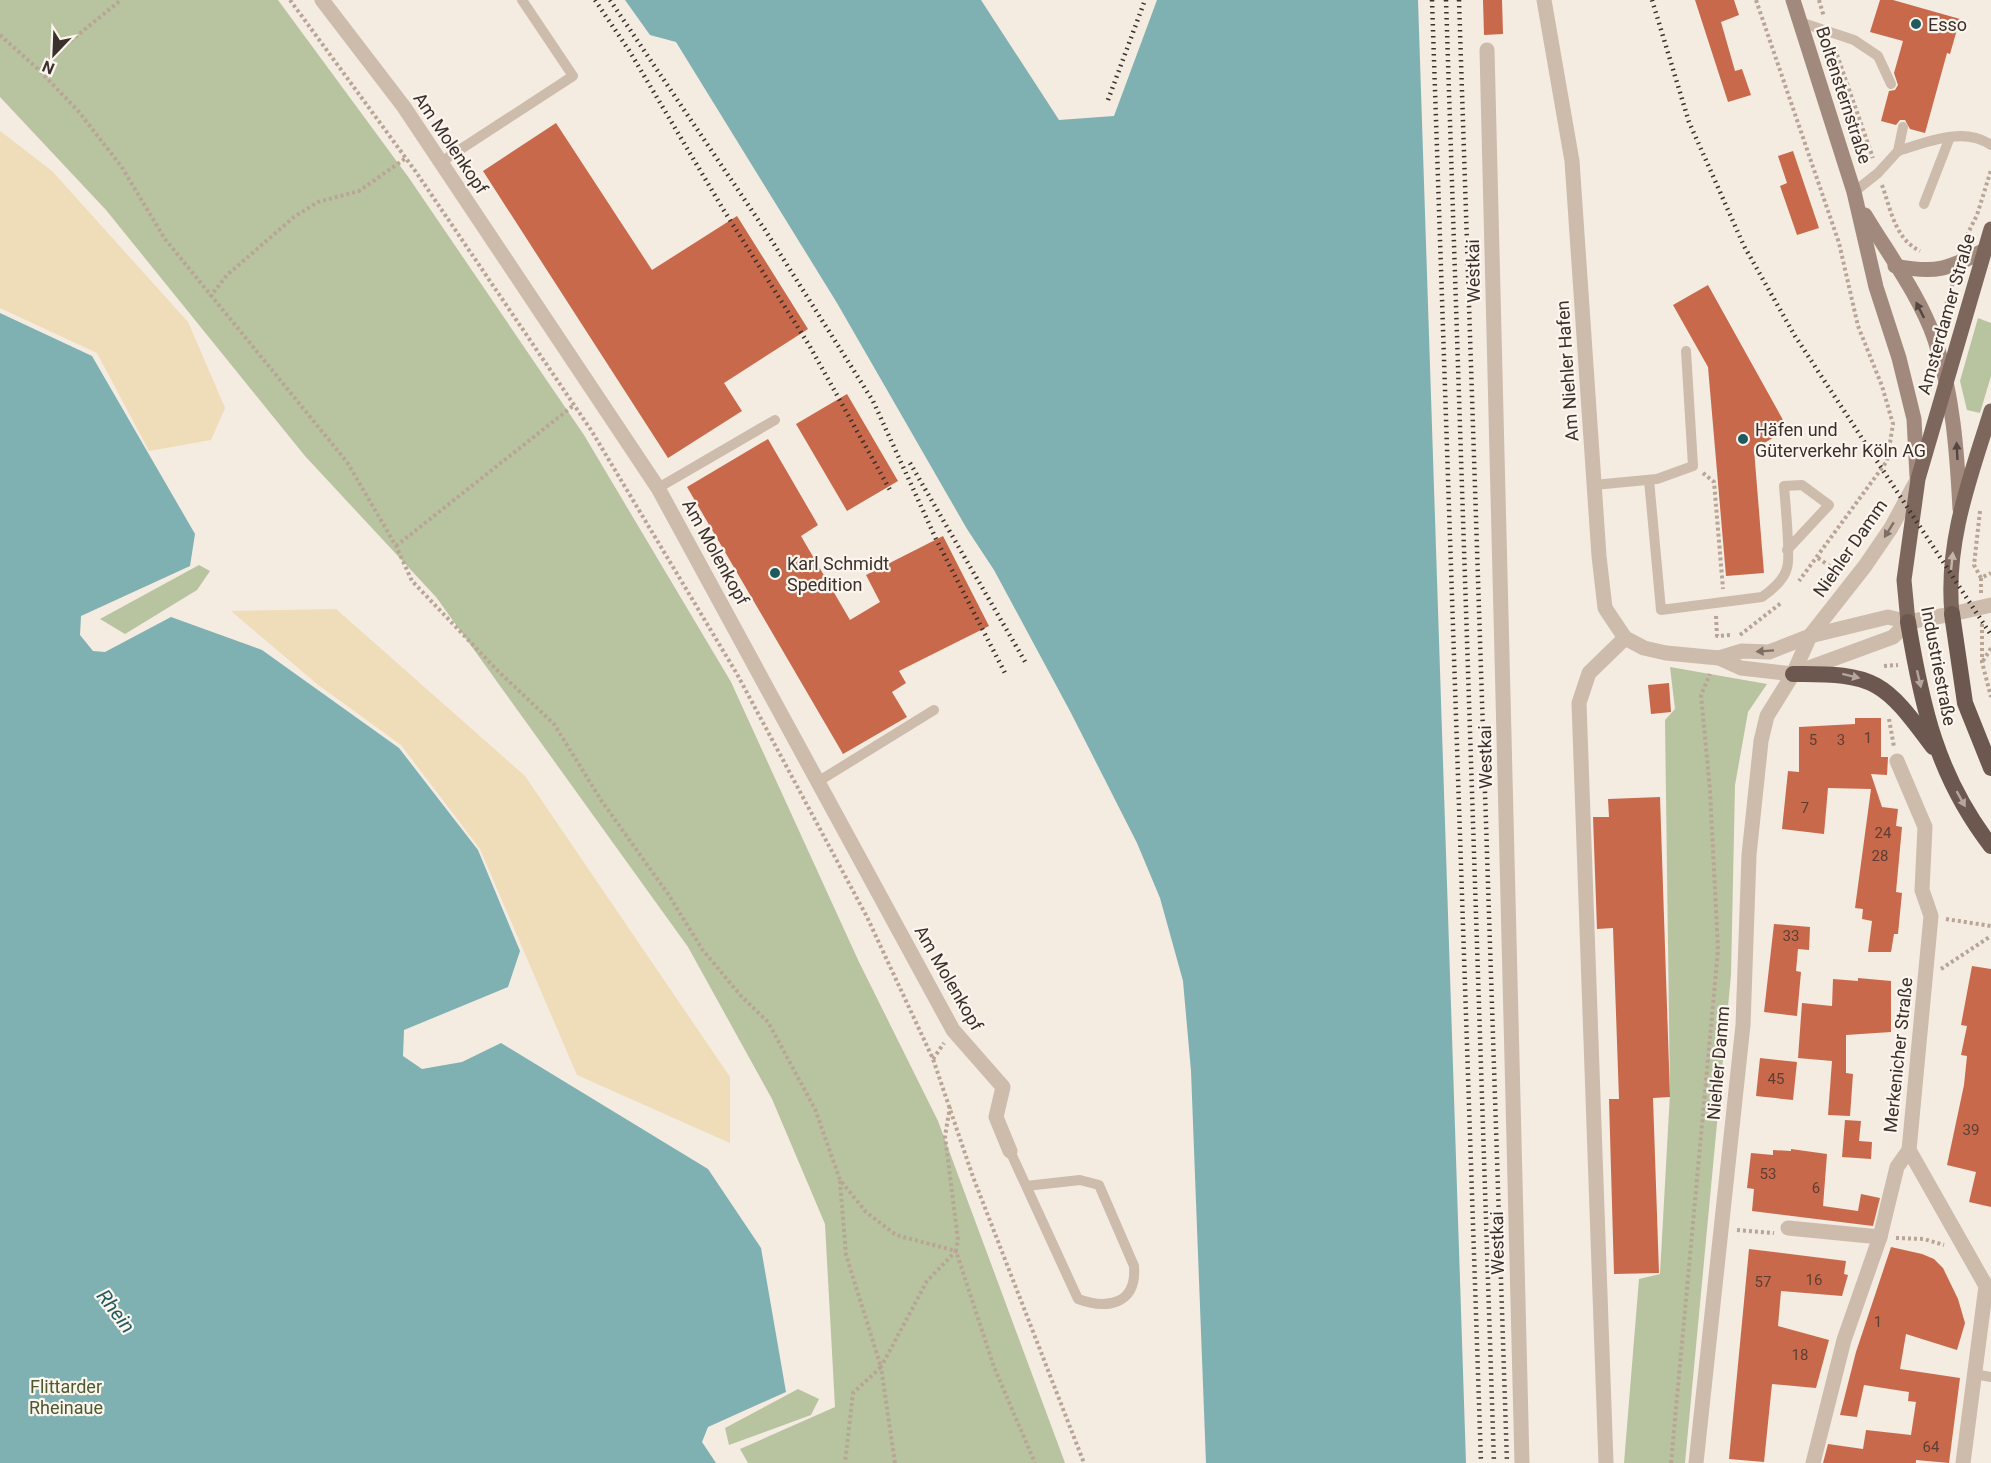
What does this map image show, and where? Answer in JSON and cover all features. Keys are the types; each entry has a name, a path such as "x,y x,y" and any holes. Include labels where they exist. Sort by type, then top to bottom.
{"highway":[{"name":"Industriestraße","path":"1952,614 1965,703 1991,768"},
{"name":"Industriestraße","path":"1908,621 1917,674 1938,754 1968,812 1991,846"},
{"path":"1793,674 1843,674 1875,685 1902,705 1938,754"}],"main road":[{"name":"Boltensternstraße","path":"1793,0 1856,197 1876,287 1899,358 1914,419 1918,479"},
{"name":"Boltensternstraße","path":"1856,197 1935,339 1957,440 1960,509"},
{"name":"Amsterdamer Straße","path":"1918,479 1991,229"},
{"path":"1895,266 1925,272 1952,267 1985,250"},
{"path":"1960,509 1991,411"},
{"name":"Industriestraße","path":"1908,621 1904,580 1918,479"},
{"name":"Industriestraße","path":"1952,614 1949,584 1960,509"}],"street":[{"name":"Am Molenkopf","path":"322,0 404,107 658,488 953,1030 1003,1087 996,1117 1010,1151"},
{"name":"Am Niehler Hafen","path":"1544,0 1572,161 1594,485 1605,608 1625,638"},
{"name":"Westkai","path":"1487,50 1522,1463"},
{"name":"Niehler Damm","path":"1696,1463 1704,1368 1743,1025 1755,791 1767,716 1793,674 1810,636 1865,566 1891,528 1918,479"},
{"path":"1719,658 1742,651 1770,652 1810,636 1888,617 1908,621 1991,605"},
{"path":"1606,1463 1579,703 1589,673 1625,638 1644,648 1666,653 1719,658 1741,668 1793,674 1893,637 1908,621"},
{"path":"1897,761 1925,827 1922,890 1931,916"},
{"name":"Merkenicher Straße","path":"1931,916 1909,1150 1963,1250 1986,1286 1963,1463"},
{"path":"1813,1463 1844,1340 1880,1237 1897,1167 1909,1150"},
{"path":"1788,1228 1880,1237"}],"lane":[{"path":"441,162 573,76 522,0"},
{"path":"1800,22 1854,40 1878,56 1891,84"},
{"path":"1856,197 1898,151 1903,127"},
{"path":"1898,151 1950,137 1970,136 1991,146"},
{"path":"1924,204 1950,137"},
{"path":"1594,485 1649,480 1693,466 1686,351"},
{"path":"658,488 775,420"},
{"path":"1649,480 1661,610 1762,597 1774,588 1788,568 1787,550 1784,486 1802,485 1829,505 1787,550"},
{"path":"819,781 934,710"},
{"path":"1010,1151 1026,1186 1078,1299 1095,1305 1116,1303 1129,1293 1135,1280 1134,1266 1099,1185 1080,1180 1026,1186"},
{"path":"1974,1374 1991,1377"}],"path":[{"path":"40,71 53,55 121,0"},
{"path":"290,0 406,158 574,405 737,674 867,917 933,1059 973,1177 1084,1463"},
{"path":"1756,0 1839,243 1858,326 1882,386"},
{"path":"1819,0 1899,235 1908,246 1928,254"},
{"path":"0,35 40,71 79,112 121,166 165,239 210,297 347,462 396,546 412,581 497,670 554,724 601,800 668,894 702,949 741,996 768,1022 815,1109 840,1180 846,1255 881,1367 895,1463"},
{"path":"210,297 227,275 294,217 318,202 359,191 406,158"},
{"path":"1957,248 1964,242 1977,215 1991,170"},
{"path":"396,546 574,405"},
{"path":"1693,466 1714,482 1719,603 1717,636 1739,635"},
{"path":"1981,504 1974,565 1981,578"},
{"path":"1991,648 1982,662 1991,697"},
{"path":"1887,711 1897,761"},
{"path":"1671,1463 1718,950 1710,790"},
{"path":"1931,916 1991,926"},
{"path":"1926,980 1991,936"},
{"path":"950,1107 945,1136 958,1240 957,1251 994,1367 1035,1463"},
{"path":"840,1180 866,1212 896,1235 957,1251"},
{"path":"1743,1230 1771,1233"},
{"path":"1880,1237 1924,1239 1963,1250"},
{"path":"844,1463 853,1393 881,1367 927,1281 957,1251"}],"green space":[{"path":"0,0 278,0 409,178 584,435 731,682 859,962 938,1121 1065,1463 748,1463 740,1449 835,1407 825,1224 772,1099 688,947 436,597 305,456 106,210 0,97"},
{"path":"1978,318 1991,323 1991,376 1980,413 1967,410 1960,381"},
{"path":"199,565 210,571 197,590 125,634 100,619"},
{"path":"1670,667 1767,684 1748,712 1735,785 1731,975 1685,1463 1624,1463 1639,1279 1660,1274 1670,1093 1665,720 1675,709"},
{"path":"798,1389 819,1399 811,1415 729,1445 725,1428"}],"sand":[{"path":"0,131 52,171 188,322 225,408 211,440 149,451 97,353 0,308"},
{"path":"336,609 525,776 730,1077 730,1143 577,1075 480,849 401,745 317,684 231,611"}],"water":[{"path":"625,0 981,0 1059,120 1114,116 1157,0 1418,0 1466,1463 1206,1463 1191,1071 1183,981 1160,898 1137,843 1071,713 994,570 967,529 837,303 676,42 650,35"},
{"name":"Rhein","path":"0,313 92,356 195,534 190,566 81,616 80,635 93,651 105,652 171,617 262,650 399,748 478,850 520,951 508,987 404,1030 403,1056 422,1069 462,1062 501,1043 708,1169 761,1248 786,1392 708,1427 702,1442 716,1463 0,1463"}],"building":[{"path":"1483,0 1502,0 1503,34 1484,35"},
{"path":"1695,0 1734,0 1739,15 1721,22 1735,71 1742,69 1751,95 1728,102"},
{"path":"1880,0 1893,0 1960,19 1950,54 1947,53 1925,133 1910,129 1905,120 1900,120 1896,125 1881,121 1889,91 1895,90 1898,85 1894,73 1903,41 1870,32"},
{"path":"556,123 652,270 737,216 808,329 724,383 742,411 668,458 483,171"},
{"path":"1793,151 1819,228 1797,235 1780,186 1787,183 1778,156"},
{"name":"Häfen und Güterverkehr Köln AG","path":"1708,285 1788,429 1754,449 1764,573 1726,576 1708,367 1673,305"},
{"path":"847,394 898,481 847,511 796,424"},
{"path":"768,439 818,525 801,536 850,620 880,602 866,575 943,536 989,626 899,671 906,683 892,692 907,717 843,754 687,487"},
{"path":"1669,683 1671,712 1651,714 1648,685"},
{"path":"1855,718 1881,718 1881,757 1888,757 1887,775 1871,774 1882,807 1898,809 1896,826 1902,827 1896,892 1902,893 1898,934 1894,934 1891,952 1868,952 1872,921 1862,919 1863,909 1855,908 1871,789 1828,788 1824,834 1782,829 1788,771 1799,772 1799,727 1855,724"},
{"path":"1660,797 1670,1097 1653,1098 1659,1273 1614,1274 1609,1099 1619,1099 1613,928 1597,929 1593,817 1609,817 1608,799"},
{"path":"1774,924 1810,927 1809,950 1798,949 1796,971 1801,972 1797,1016 1764,1012"},
{"path":"1972,966 1991,969 1991,1207 1969,1202 1976,1172 1947,1165 1964,1085 1967,1056 1961,1055 1967,1026 1961,1025"},
{"path":"1858,978 1891,981 1891,1032 1846,1035 1846,1073 1853,1074 1850,1116 1828,1115 1832,1061 1798,1058 1802,1003 1832,1006 1833,979 1858,981"},
{"path":"1760,1058 1797,1062 1793,1100 1756,1096"},
{"path":"1845,1120 1861,1121 1859,1141 1872,1142 1871,1159 1842,1157"},
{"path":"1791,1149 1827,1154 1823,1206 1858,1211 1861,1194 1880,1198 1873,1226 1752,1211 1754,1189 1747,1188 1751,1153 1773,1155 1773,1150 1791,1151"},
{"path":"1891,1247 1922,1254 1934,1259 1943,1268 1958,1299 1965,1323 1957,1350 1906,1334 1900,1369 1960,1378 1949,1463 1916,1460 1916,1463 1823,1463 1828,1444 1863,1449 1866,1430 1911,1435 1916,1402 1908,1401 1909,1392 1864,1385 1857,1417 1840,1415 1856,1352"},
{"path":"1749,1249 1846,1261 1844,1274 1848,1275 1842,1296 1781,1291 1778,1326 1829,1340 1816,1388 1772,1384 1764,1462 1729,1459"}],"railway":[{"path":"595,0 630,52 723,209 809,345 890,490"},
{"path":"610,0 765,230 873,401 936,539 1006,675"},
{"path":"1108,100 1145,0"},
{"path":"1432,0 1481,1463"},
{"path":"1446,0 1494,1463"},
{"path":"1459,0 1507,1463"},
{"path":"1652,0 1689,122 1744,246 1795,336 1991,635"},
{"path":"910,463 1027,665"}],"place":[{"name":"Esso","path":"1916,24"},
{"name":"Häfen und Güterverkehr Köln AG","path":"1743,439"},
{"name":"Karl Schmidt Spedition","path":"775,573"}],"park label":[{"name":"Flittarder Rheinaue","path":"66,1396"}]}
